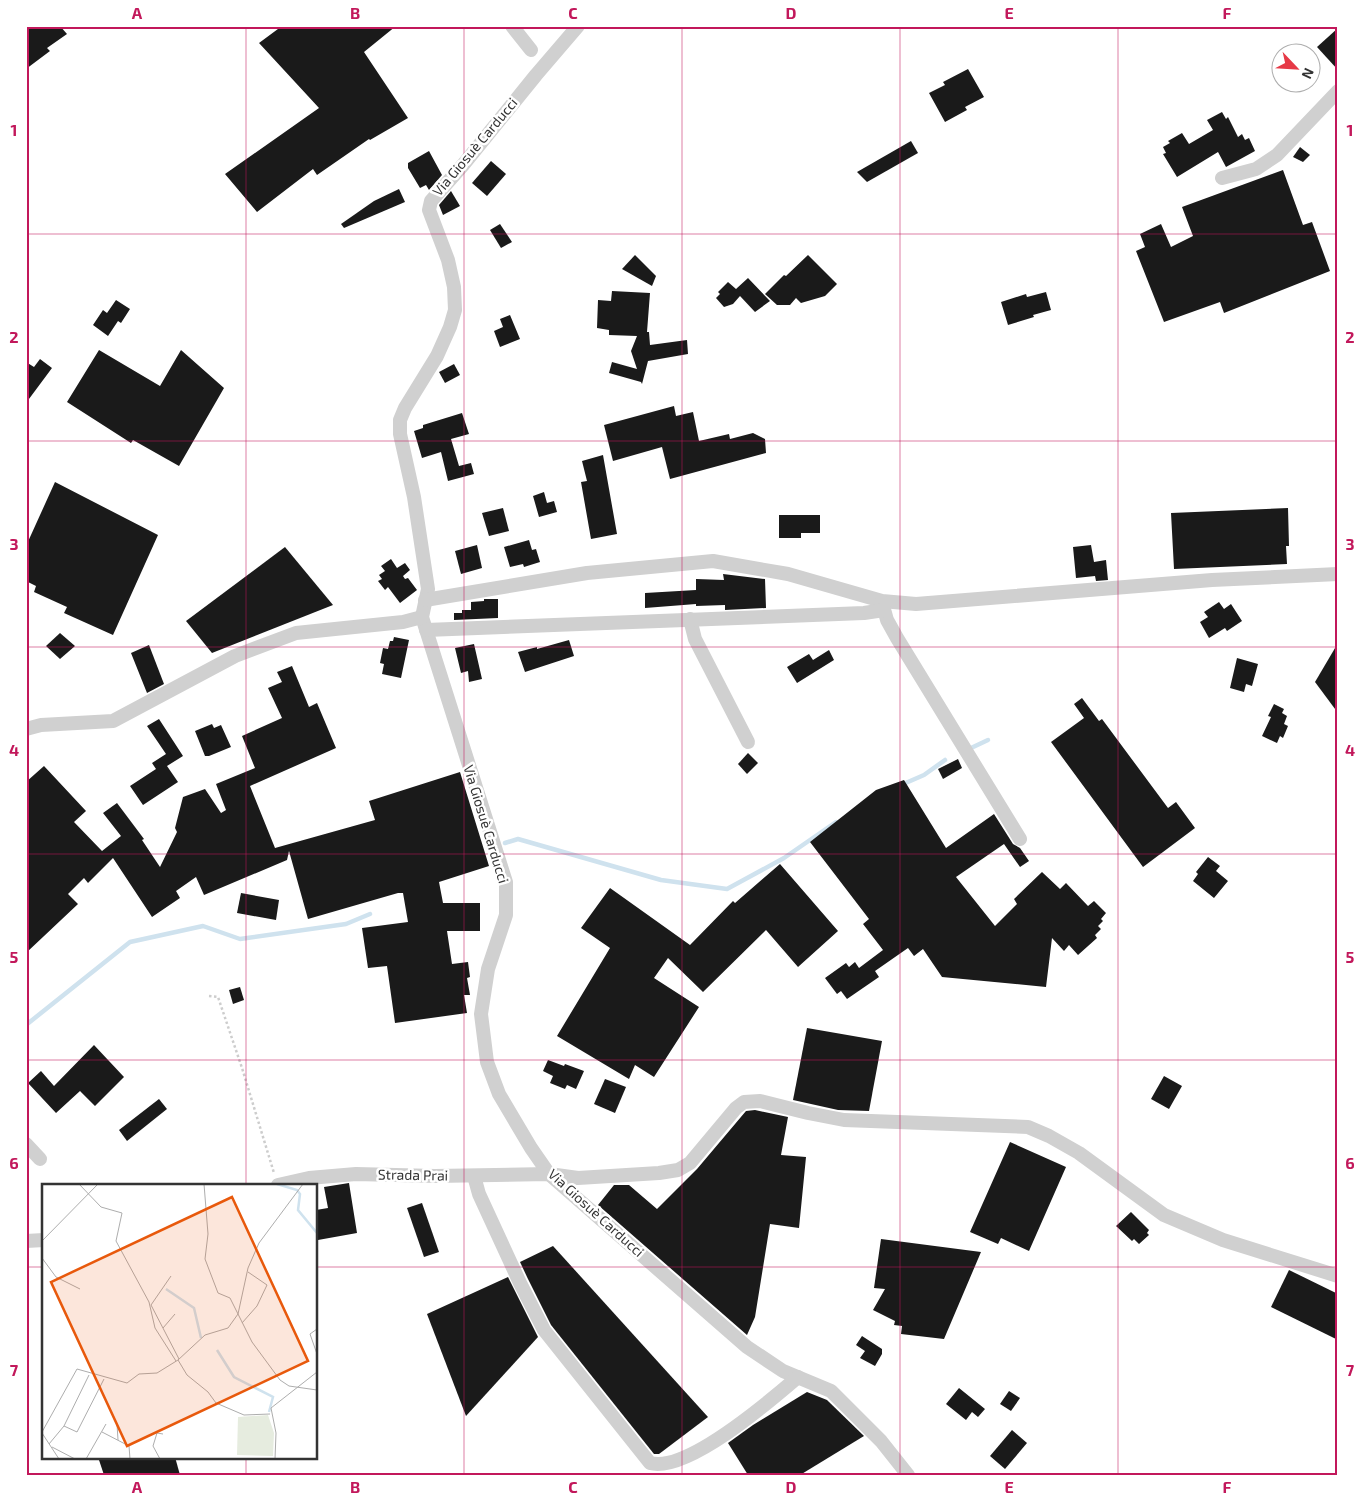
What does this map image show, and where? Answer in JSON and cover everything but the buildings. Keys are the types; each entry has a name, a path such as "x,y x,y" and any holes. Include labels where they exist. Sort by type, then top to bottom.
{"street":[{"path":"512,26 531,50"},
{"name":"Via Giosuè Carducci","path":"578,26 431,201 429,210 448,260 452,278 455,310 450,327 437,356 405,408 400,420 400,434 414,497 428,589 425,600 424,624 506,882 506,915 488,969 481,1014 487,1062 499,1094 549,1174 747,1347 783,1371 831,1391 881,1441 908,1475"},
{"path":"1222,178 1256,169 1277,155 1338,91"},
{"path":"425,600 587,573 713,561 788,574 883,606 897,638 1020,839"},
{"path":"26,728 41,725 112,721 235,656 296,633 403,622 424,624 690,620 864,613 883,606 1212,580 1338,574"},
{"path":"690,620 695,640 748,742"},
{"name":"Strada Prai","path":"276,1180 356,1174 474,1176 549,1174 578,1178 678,1170 690,1163 736,1108 744,1102 760,1101 844,1120 1028,1127 1049,1136 1079,1153 1164,1215 1223,1240 1338,1276"},
{"path":"26,1144 40,1159"},
{"path":"474,1176 479,1194 544,1330 650,1463 658,1465 694,1454 773,1398 798,1377"},
{"path":"26,1241 42,1240"}],"path":[{"path":"209,996 218,997 276,1180"}],"waterway":[{"path":"971,748 988,740"},
{"path":"901,785 924,775 945,760"},
{"path":"505,843 518,839 661,880 727,889 784,858 836,822"},
{"path":"26,1025 130,942 203,926 240,939 346,924 370,914"}]}
